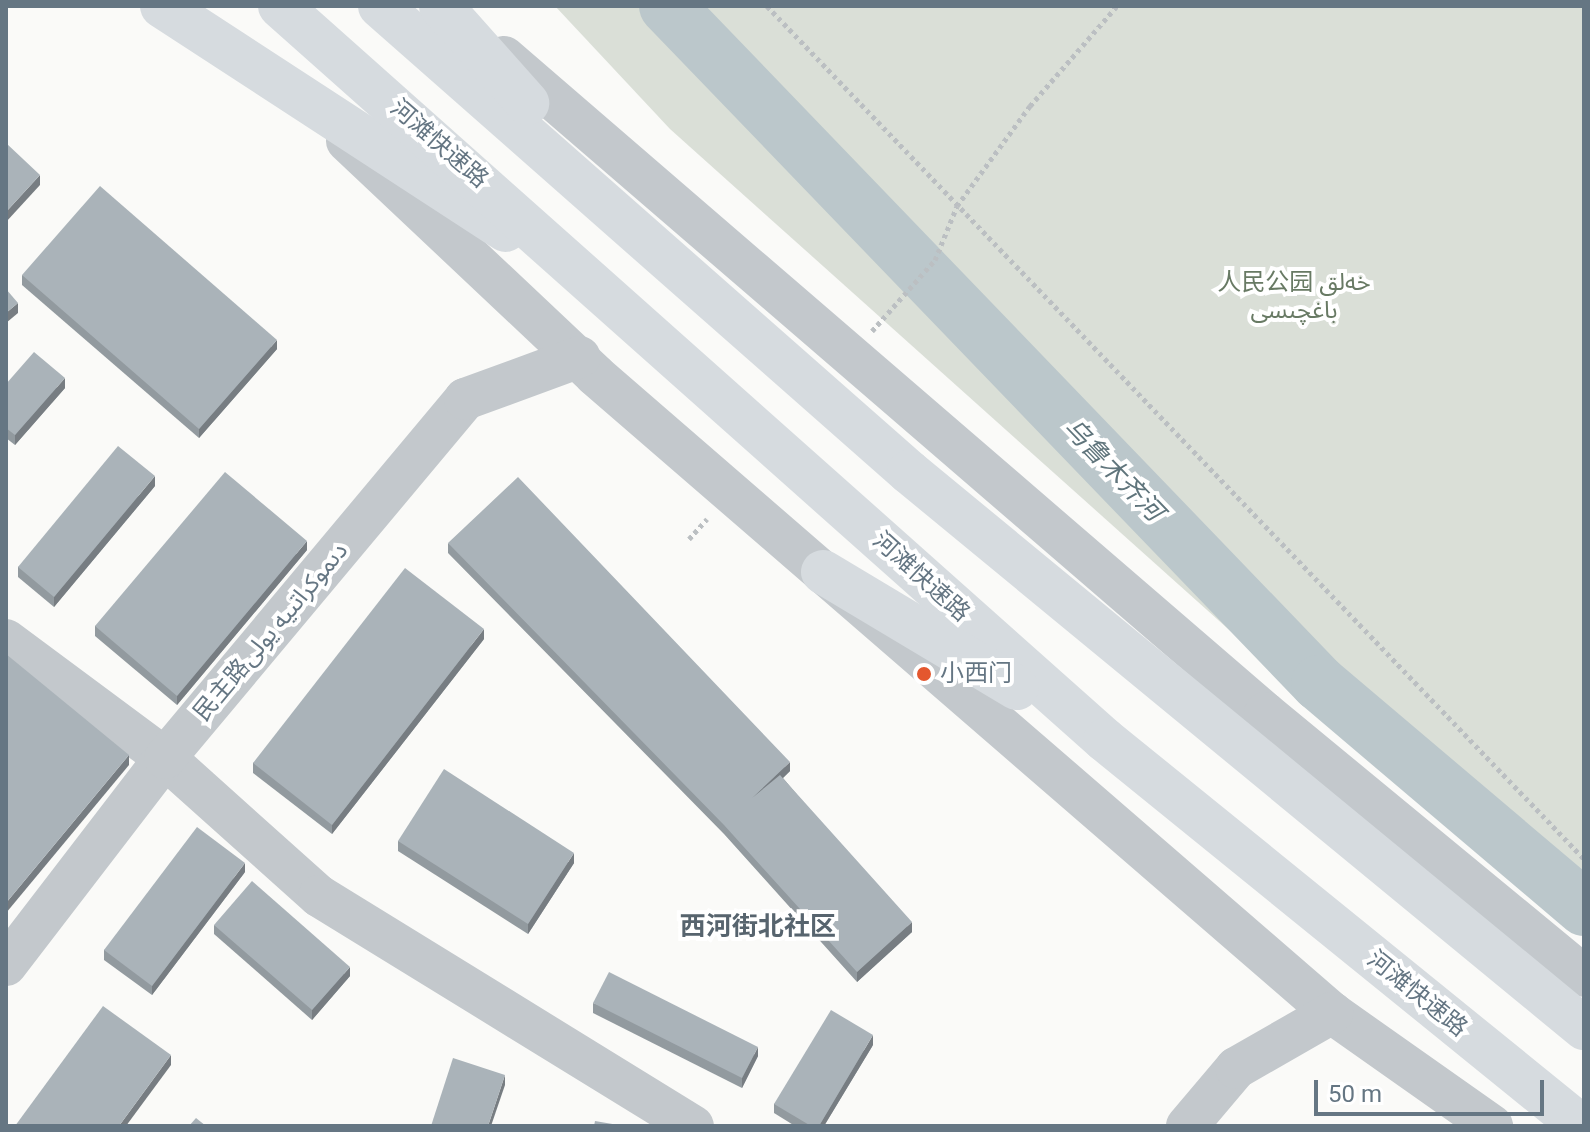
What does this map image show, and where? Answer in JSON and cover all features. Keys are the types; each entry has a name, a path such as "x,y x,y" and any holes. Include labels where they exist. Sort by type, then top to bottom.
{"highway":[{"path":"162,6 307,105 628,309"},
{"name":"河滩快速路","path":"280,6 628,309 1105,740 1581,1126"},
{"path":"380,6 637,228 909,472 1584,1028"},
{"path":"443,6 637,228"},
{"path":"823,572 1105,740"}],"street":[{"path":"198,6 580,357 1332,1013 1492,1126"},
{"path":"443,6 1265,713 1584,976"},
{"name":"民主路دىموكراتىيە يولى","path":"6,965 165,758 465,399 580,357"},
{"path":"6,640 165,758 319,896 693,1126"},
{"path":"1187,1126 1236,1068 1332,1013"}],"path":[{"path":"767,6 1584,859"},
{"path":"935,260 957,206 1117,6"}],"green space":[{"name":"人民公园 خەلق باغچىسى","path":"555,6 1584,6 1584,924 1351,739 670,129"}],"building":[{"path":"6,143 40,175 6,212"},
{"path":"100,186 277,340 199,429 22,275"},
{"path":"6,289 18,303 6,313"},
{"path":"34,352 65,378 15,435 6,428 6,384"},
{"path":"118,446 155,476 54,597 18,567"},
{"path":"225,472 307,541 177,696 95,626"},
{"path":"518,477 790,762 752,798 780,775 912,922 857,972 724,825 448,543"},
{"path":"405,568 484,629 332,825 253,763"},
{"path":"6,654 129,755 6,903"},
{"path":"444,769 574,853 528,924 398,841"},
{"path":"197,827 245,863 152,986 104,950"},
{"path":"252,881 350,967 312,1010 214,925"},
{"path":"609,972 758,1047 742,1078 593,1003"},
{"path":"103,1006 171,1055 119,1126 15,1126"},
{"path":"831,1010 873,1035 819,1126 811,1126 774,1104"},
{"path":"453,1058 505,1075 488,1126 431,1126"},
{"path":"196,1118 206,1126 189,1126"},
{"path":"595,1121 624,1126 594,1126"}],"waterway":[{"name":"乌鲁木齐河","path":"667,6 1319,683 1584,908"}],"place":[{"name":"小西门","path":"924,674"}],"district":[{"name":"西河街北社区","path":"758,927"}]}
